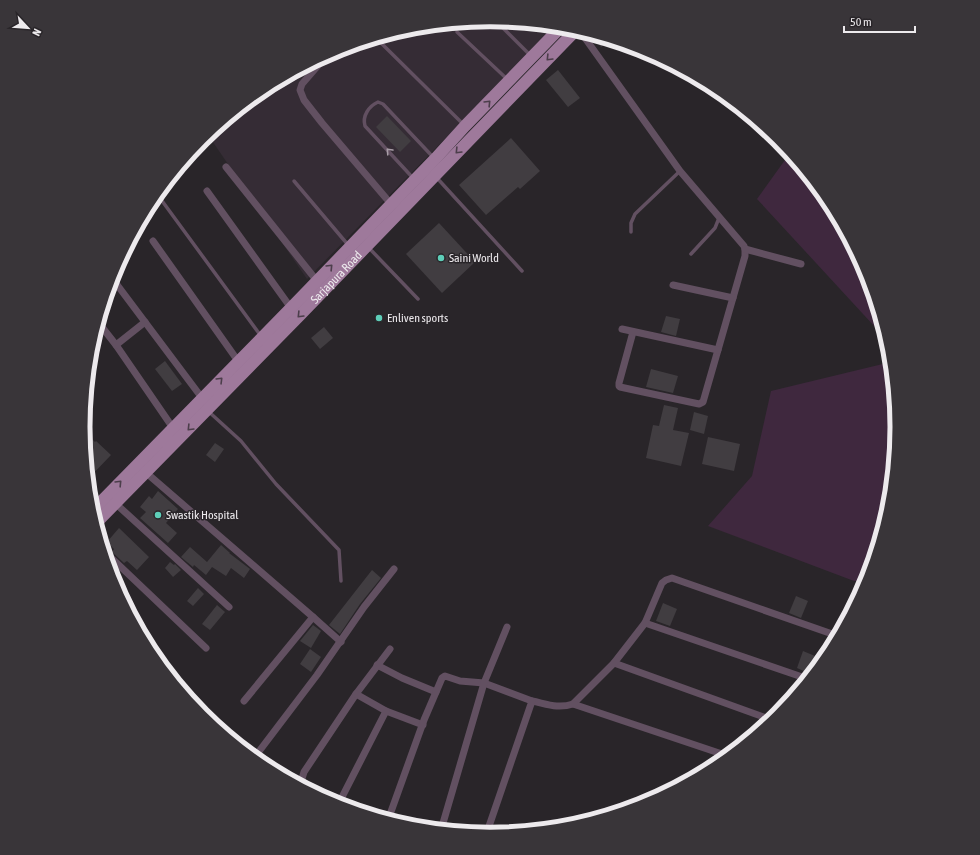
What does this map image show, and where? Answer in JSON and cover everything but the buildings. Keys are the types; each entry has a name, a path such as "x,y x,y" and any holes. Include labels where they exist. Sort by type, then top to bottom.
{"main road":[{"name":"Sarjapura Road","path":"100,519 367,246 419,184 435,159 555,32"},
{"name":"Sarjapura Road","path":"97,506 391,204 419,184 435,176 571,36"}],"street":[{"path":"586,39 680,171 744,246 745,250 745,256 703,402 699,404 619,386 620,377 634,332"},
{"path":"318,66 302,84 300,90 304,100 391,204"},
{"path":"226,167 317,281"},
{"path":"207,191 291,308"},
{"path":"153,241 238,362"},
{"path":"745,250 801,264"},
{"path":"116,284 202,398"},
{"path":"673,285 733,298"},
{"path":"116,345 145,322"},
{"path":"102,327 173,428"},
{"path":"622,330 718,350"},
{"path":"137,464 341,642"},
{"path":"115,503 229,607"},
{"path":"112,558 206,648"},
{"path":"257,754 394,569"},
{"path":"390,815 423,725 443,677 445,676 458,681 484,683 532,701 557,706 573,704 614,663 645,623 662,582 666,580 672,578 833,634"},
{"path":"244,701 314,617"},
{"path":"645,623 803,677"},
{"path":"442,825 484,683 507,627"},
{"path":"301,780 304,772 356,694 390,649"},
{"path":"614,663 766,718"},
{"path":"377,665 402,678 436,692"},
{"path":"356,694 386,711 423,725"},
{"path":"488,828 532,701"},
{"path":"573,704 722,754"},
{"path":"340,799 386,711"}],"lane":[{"path":"503,28 532,57"},
{"path":"457,32 509,81"},
{"path":"381,43 465,126"},
{"path":"419,184 365,126 364,121 366,114 373,104 378,102 383,104 435,159"},
{"path":"631,232 631,224 635,214 680,171"},
{"path":"435,176 522,271"},
{"path":"294,181 349,247"},
{"path":"161,199 262,337"},
{"path":"691,254 715,228 719,216"},
{"path":"367,246 418,299"},
{"path":"207,411 241,441 276,484 338,550 341,581"}],"shaded area":[{"path":"490,27 550,32 307,279 211,140 226,126 267,94 313,68 361,48 438,30"},
{"path":"786,158 808,184 837,227 860,274 879,331 757,199"},
{"path":"885,363 890,401 890,454 887,480 877,531 860,581 854,581 708,526 752,476 771,391"}],"place":[{"name":"Saini World","path":"441,258"},
{"name":"Enliven sports","path":"379,318"},
{"name":"Swastik Hospital","path":"158,515"}]}
